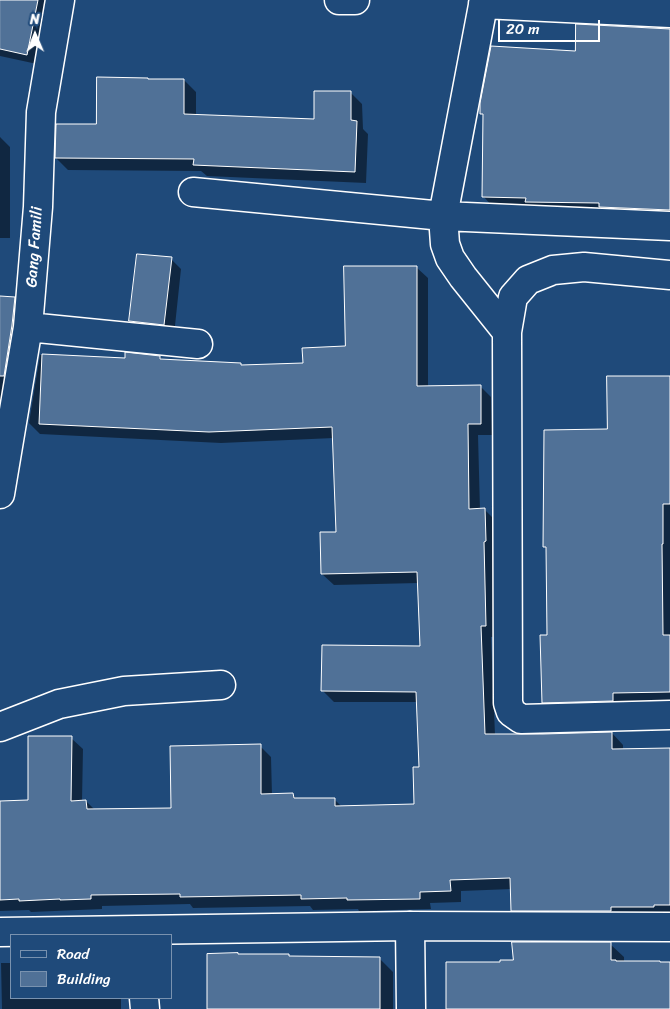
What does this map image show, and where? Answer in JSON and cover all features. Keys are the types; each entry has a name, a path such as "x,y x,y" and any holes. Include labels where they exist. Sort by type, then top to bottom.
{"street":[{"name":"Gang Famili","path":"0,494 28,326 38,207 41,112 60,0"},
{"path":"338,0 355,0"},
{"path":"506,332 450,258 445,244 443,216 483,2 670,13"},
{"path":"193,192 443,216 670,226"},
{"path":"670,275 584,267 553,270 528,280 513,297 506,332 508,703 511,712 521,719 670,715"},
{"path":"28,326 198,344"},
{"path":"0,727 59,704 124,691 221,685"},
{"path":"0,932 139,932 410,926 670,927"},
{"path":"410,926 411,1009"}],"building":[{"path":"0,0 38,0 27,55 0,49"},
{"path":"576,24 670,29 670,210 599,207 599,203 525,202 526,198 482,197 483,114 480,114 480,103 491,46 575,51"},
{"path":"97,77 184,79 184,114 314,119 314,91 351,91 351,120 357,121 355,172 193,165 194,159 55,158 56,124 96,124"},
{"path":"137,254 172,257 164,325 129,321"},
{"path":"344,266 417,266 417,386 481,385 481,424 468,424 469,509 485,508 486,626 481,626 485,734 612,732 612,749 670,748 670,905 611,907 611,911 511,911 510,878 450,880 451,891 420,892 420,899 301,899 301,895 180,897 180,894 91,895 91,899 0,900 0,801 28,800 28,736 72,736 71,801 86,800 87,809 171,808 170,746 261,744 261,794 293,793 294,798 335,798 335,806 414,804 413,767 419,767 416,692 321,691 322,645 420,646 417,572 321,574 320,532 336,532 332,427 209,432 39,424 42,354 125,358 125,352 160,356 160,359 241,363 241,365 303,363 302,348 345,346"},
{"path":"0,296 15,297 4,376 0,376"},
{"path":"607,376 670,376 670,504 663,504 662,544 663,635 670,635 670,692 613,693 613,701 542,703 540,635 547,635 546,547 543,547 544,430 607,429"},
{"path":"512,942 611,942 611,960 670,962 670,1009 446,1009 446,962 500,962 500,960 513,960"},
{"path":"207,954 289,954 289,956 380,957 380,1009 207,1009"}]}
